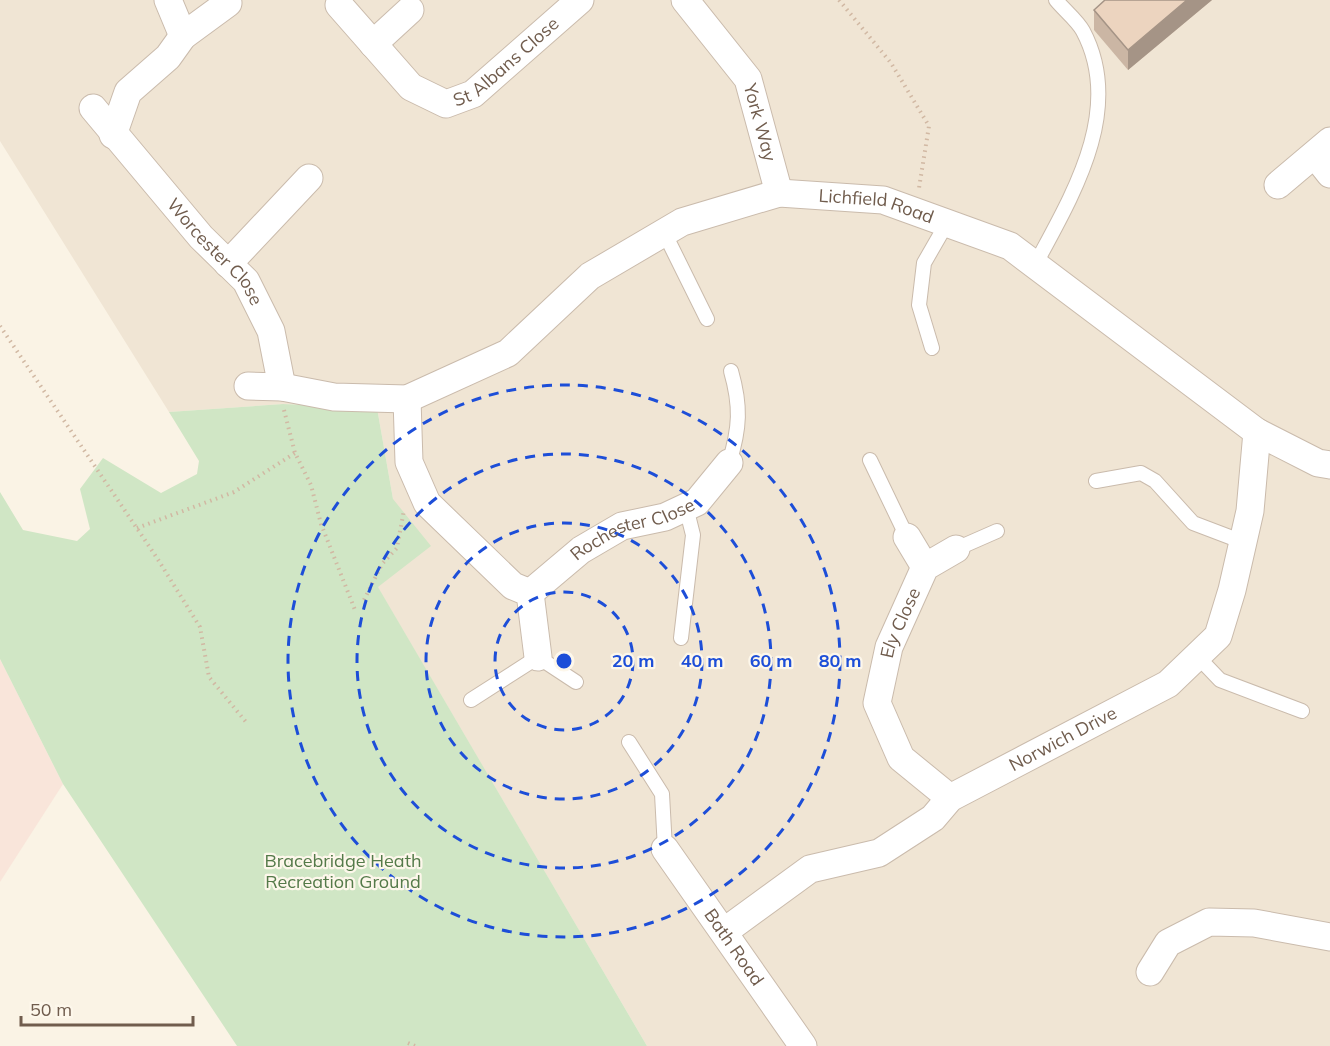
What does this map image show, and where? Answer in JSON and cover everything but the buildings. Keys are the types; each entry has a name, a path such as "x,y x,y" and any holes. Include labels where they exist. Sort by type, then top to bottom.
{"street":[{"path":"168,0 183,36"},
{"name":"St Albans Close","path":"339,5 411,87 446,104 473,94 580,0"},
{"name":"York Way","path":"685,0 748,79 779,193"},
{"path":"113,135 128,92 168,57 183,36 228,3"},
{"path":"373,44 410,10"},
{"name":"Worcester Close","path":"93,108 113,135 201,237 246,281 271,331 282,396"},
{"path":"1278,185 1325,156"},
{"path":"228,264 309,178"},
{"name":"Lichfield Road","path":"407,399 508,353 590,276 682,222 779,193 884,200 1010,246 1257,432 1318,463 1330,465"},
{"path":"248,386 282,396 407,399 409,462 427,503 513,586 530,593 537,657"},
{"name":"Norwich Drive","path":"725,932 810,869 879,853 933,818 950,798 1168,684 1197,657 1218,636 1232,590 1250,511 1257,432"},
{"name":"Rochester Close","path":"530,593 581,550 622,526 664,517 697,502 729,463"},
{"path":"907,537 925,567"},
{"name":"Ely Close","path":"950,798 901,758 877,703 889,647 925,567 956,549"},
{"name":"Bath Road","path":"665,849 725,932 797,1044"},
{"path":"1150,972 1168,943 1209,922 1254,923 1330,937"}],"lane":[{"path":"1035,265 1072,197 1095,136 1098,74 1087,27 1056,0"},
{"path":"932,348 919,305 924,263 947,223"},
{"path":"664,232 707,320"},
{"path":"729,463 736,434 740,401 731,372"},
{"path":"870,460 907,537"},
{"path":"1096,482 1141,473 1155,481 1193,523 1243,542"},
{"path":"681,638 693,535 686,507"},
{"path":"956,549 997,531"},
{"path":"471,700 537,657 576,682"},
{"path":"1197,657 1220,680 1302,711"},
{"path":"629,742 662,794 665,849"}],"path":[{"path":"839,0 891,63 929,126 915,211"},
{"path":"0,326 137,528 200,627 209,677 246,722"},
{"path":"282,396 295,453 311,485 321,524 355,610"},
{"path":"137,528 234,492 295,453"},
{"path":"364,600 382,564 397,548 405,501"},
{"path":"408,1043 415,1046"}],"shaded area":[{"path":"0,0 1330,0 1330,1046 647,1046 377,586 393,499 377,408 283,404 169,412 0,141"},
{"path":"0,659 63,784 0,882"}],"green space":[{"name":"Bracebridge Heath Recreation Ground","path":"283,404 377,408 393,499 431,546 378,587 647,1046 237,1046 63,784 0,659 0,492 23,530 77,541 90,529 80,489 103,458 161,493 197,474 199,461 169,412"}]}
